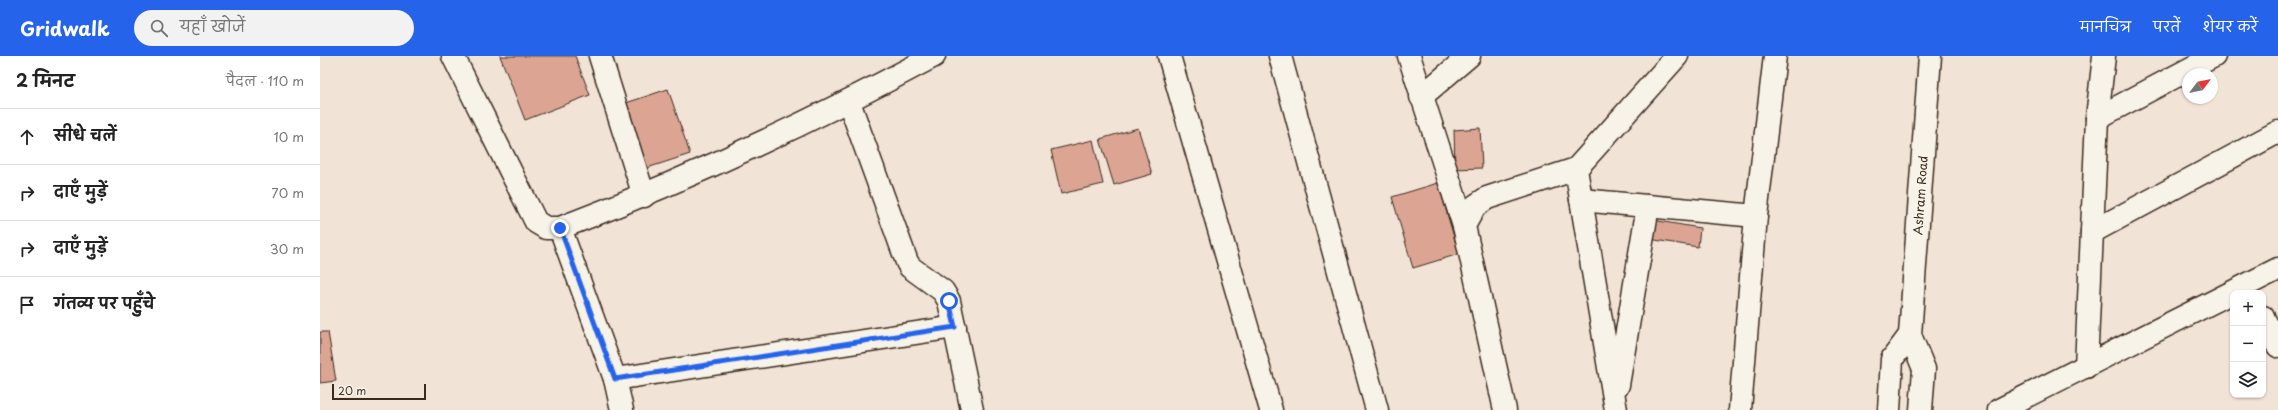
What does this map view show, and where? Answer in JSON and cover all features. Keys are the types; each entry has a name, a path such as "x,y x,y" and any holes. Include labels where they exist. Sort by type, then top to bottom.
{"street":[{"path":"453,56 536,222 546,228 560,228 644,196 849,102 934,56"},
{"path":"600,56 644,196"},
{"path":"1168,56 1272,410"},
{"path":"1280,56 1377,410"},
{"path":"1409,56 1421,97 1464,226 1505,410"},
{"path":"1421,97 1469,56"},
{"path":"1464,226 1475,206 1487,198 1576,169 1677,56"},
{"path":"1740,410 1756,216 1775,56"},
{"name":"Ashram Road","path":"1921,410 1924,369 1910,335 1930,56"},
{"path":"2086,367 2098,118 2104,56"},
{"path":"2098,118 2214,56"},
{"path":"849,102 907,262 947,295 972,410"},
{"path":"2092,232 2278,132"},
{"path":"1576,169 1616,407"},
{"path":"1581,200 1756,216"},
{"path":"1616,407 1648,206"},
{"path":"560,228 615,379 622,410"},
{"path":"1999,410 2249,289 2278,269"},
{"path":"2266,323 2278,346"},
{"path":"615,379 955,327"},
{"path":"1889,410 1892,359 1910,335"}],"building":[{"path":"500,56 575,56 590,95 525,120"},
{"path":"668,89 690,154 644,169 623,104"},
{"path":"1138,128 1152,174 1114,185 1100,139"},
{"path":"1480,128 1482,168 1455,169 1454,130"},
{"path":"1093,140 1103,184 1061,194 1051,150"},
{"path":"1438,183 1459,254 1413,268 1392,197"},
{"path":"1652,220 1700,228 1698,247 1649,239"},
{"path":"320,332 328,332 336,381 320,383"}],"route":[{"path":"560,228 615,379 955,327 949,301"}]}
